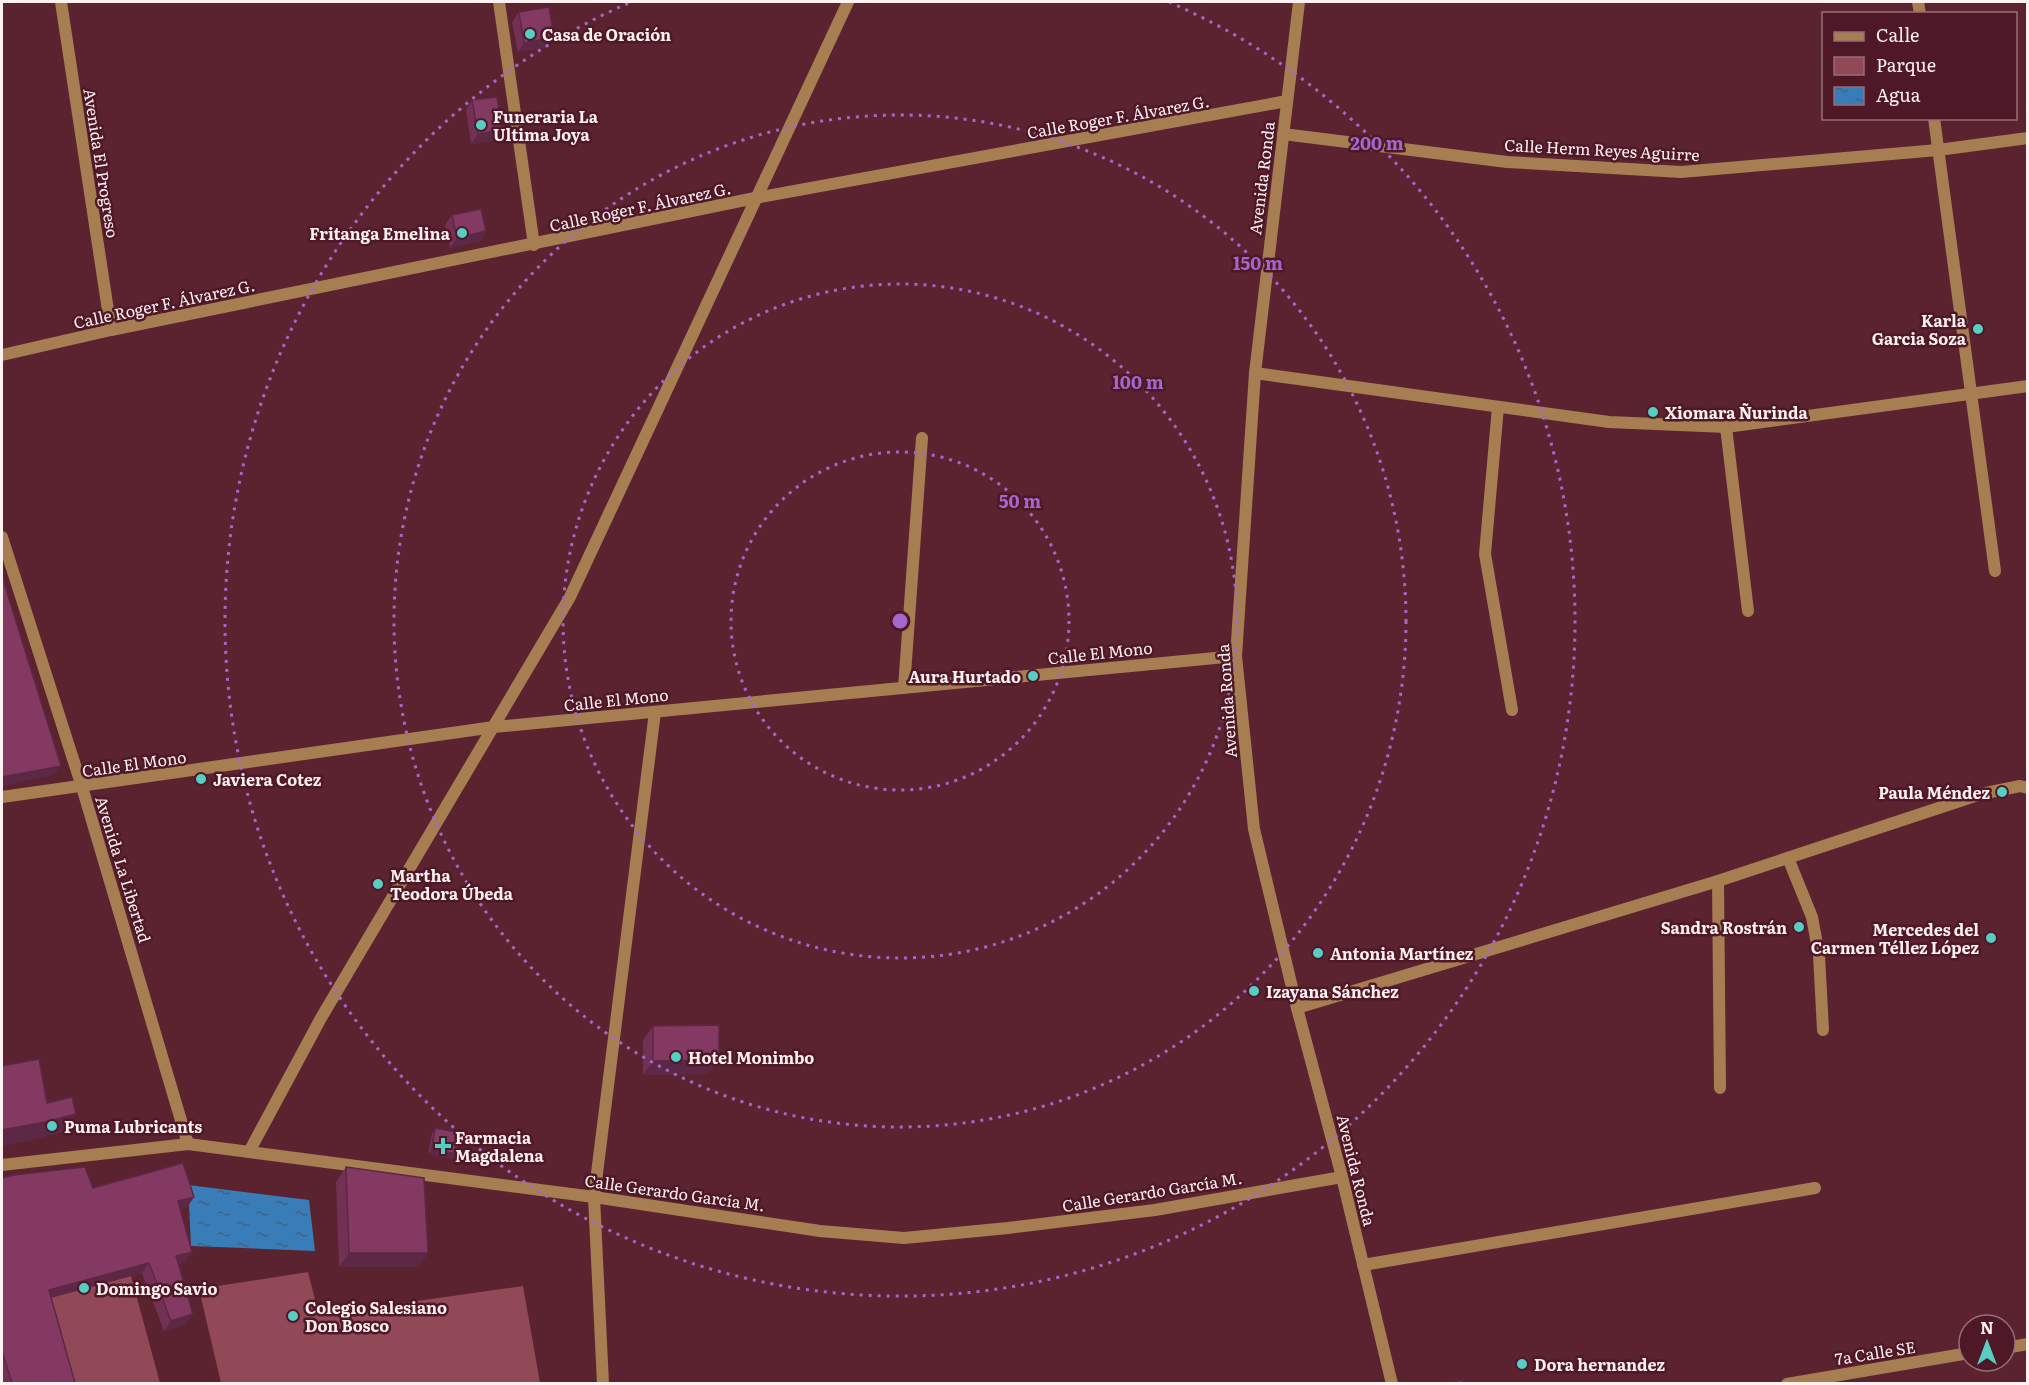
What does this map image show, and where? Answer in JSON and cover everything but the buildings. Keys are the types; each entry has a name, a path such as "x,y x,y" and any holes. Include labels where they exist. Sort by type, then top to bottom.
{"street":[{"name":"Avenida El Progreso","path":"61,2 111,330"},
{"path":"499,2 534,245"},
{"path":"249,1152 321,1018 570,597 848,2"},
{"name":"Avenida Ronda","path":"1299,2 1255,373 1236,656 1254,829 1392,1383"},
{"name":"Calle Roger F. Álvarez G.","path":"2,355 111,330 755,198 1287,101"},
{"path":"1934,120 1995,570"},
{"name":"Calle Herm Reyes Aguirre","path":"1283,134 1507,162 1681,172 1938,150 2028,138"},
{"path":"1255,373 1609,422 1726,427 2028,387"},
{"path":"1498,407 1485,554 1512,710"},
{"path":"1726,427 1748,611"},
{"path":"904,688 922,438"},
{"name":"Avenida La Libertad","path":"2,537 82,787 188,1144"},
{"name":"Calle El Mono","path":"2,797 494,727 1236,656"},
{"path":"603,1383 594,1197 655,712"},
{"path":"1297,1008 1718,881 1981,794 2020,786 2028,788"},
{"path":"1788,858 1812,917 1819,955 1823,1029"},
{"path":"1718,881 1720,1088"},
{"name":"Calle Gerardo García M.","path":"2,1165 188,1144 594,1197 820,1231 904,1238 1155,1210 1342,1177"},
{"path":"1363,1265 1815,1188"},
{"name":"7a Calle SE","path":"1786,1383 1957,1355"}],"green space":[{"path":"308,1272 319,1315 523,1286 540,1383 221,1383 199,1289"},
{"path":"131,1276 160,1383 65,1383 42,1300"}],"water":[{"path":"188,1185 309,1200 315,1251 191,1246"}],"place":[{"name":"Casa de Oración","path":"530,34"},
{"name":"Funeraria La Ultima Joya","path":"481,125"},
{"name":"Fritanga Emelina","path":"462,233"},
{"name":"Karla Garcia Soza","path":"1978,329"},
{"name":"Xiomara Ñurinda","path":"1653,412"},
{"name":"Aura Hurtado","path":"1033,676"},
{"name":"Javiera Cotez","path":"201,779"},
{"name":"Paula Méndez","path":"2002,792"},
{"name":"Martha Teodora Úbeda","path":"378,884"},
{"name":"Sandra Rostrán","path":"1799,927"},
{"name":"Mercedes del Carmen Téllez López","path":"1991,938"},
{"name":"Antonia Martínez","path":"1318,953"},
{"name":"Izayana Sánchez","path":"1254,991"},
{"name":"Hotel Monimbo","path":"676,1057"},
{"name":"Puma Lubricants","path":"52,1126"},
{"name":"Farmacia Magdalena","path":"443,1146"},
{"name":"Domingo Savio","path":"84,1288"},
{"name":"Colegio Salesiano Don Bosco","path":"293,1316"},
{"name":"Dora hernandez","path":"1522,1364"}]}
